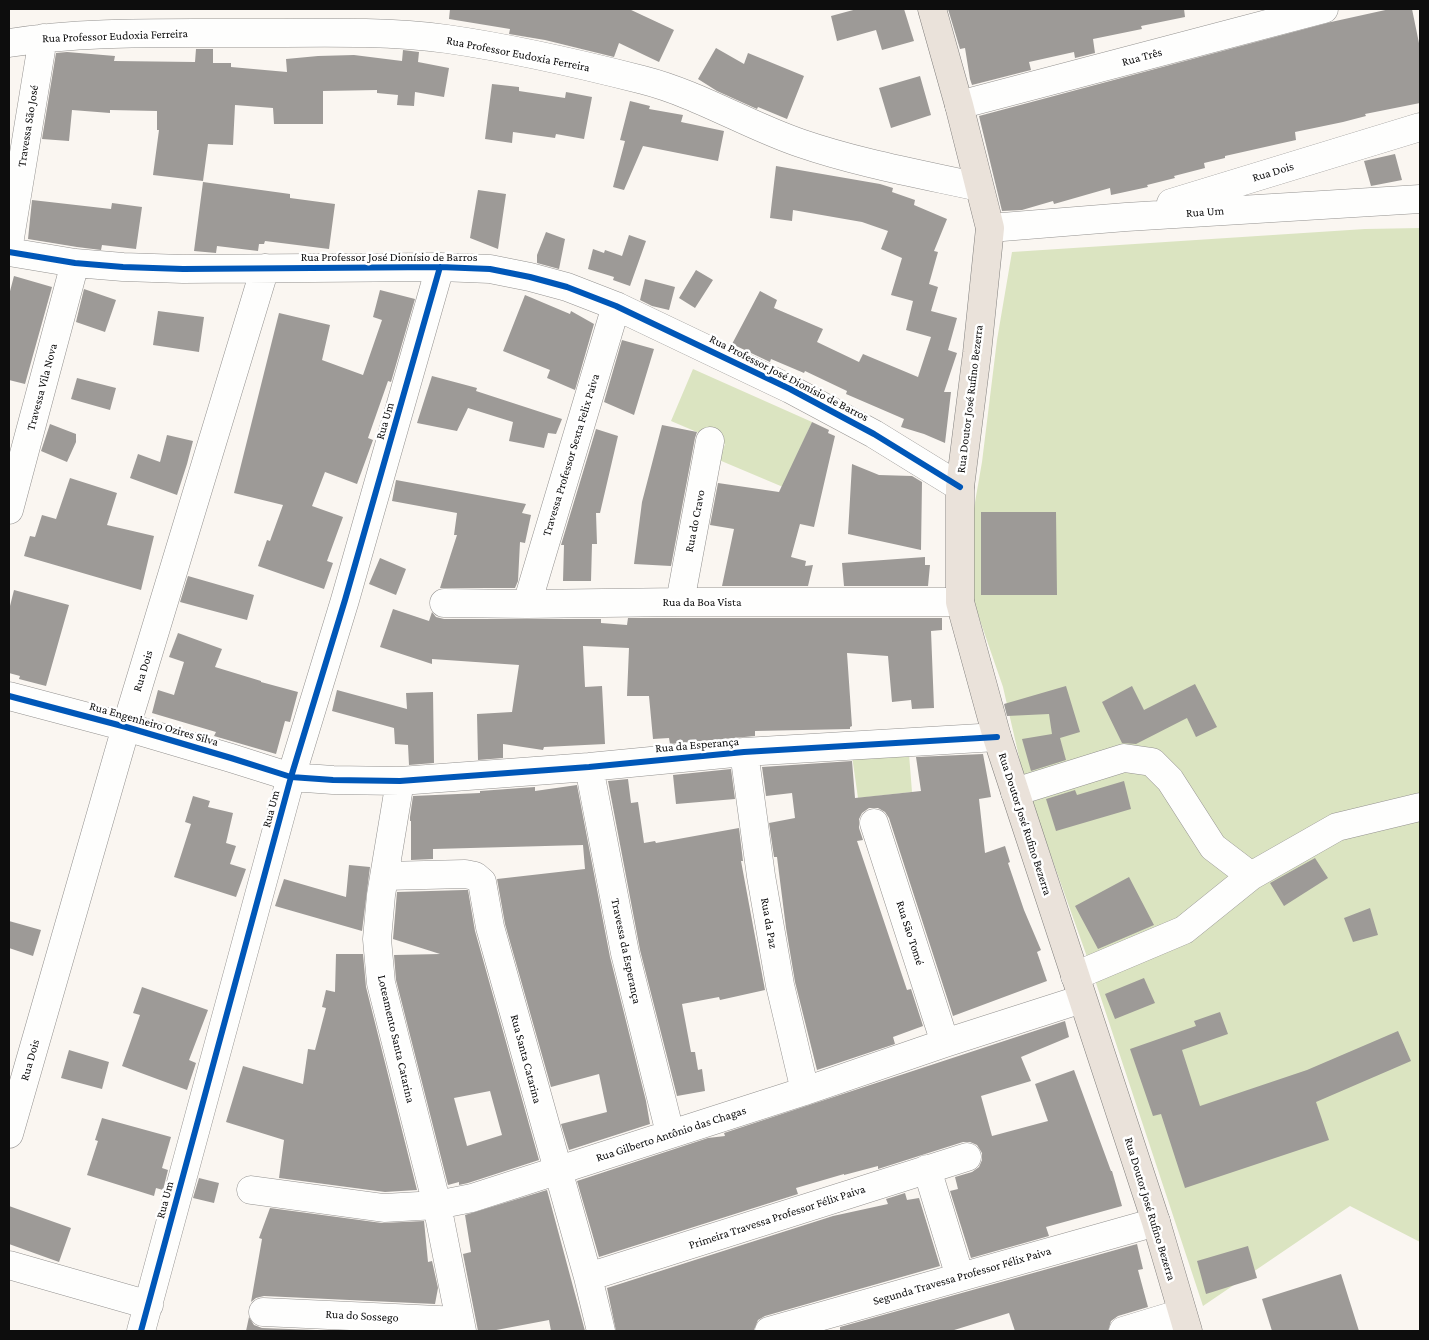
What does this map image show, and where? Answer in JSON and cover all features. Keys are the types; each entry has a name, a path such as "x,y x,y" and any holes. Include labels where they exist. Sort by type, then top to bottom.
{"main road":[{"name":"Rua Doutor José Rufino Bezerra","path":"932,9 959,105 990,228 977,353 960,486 960,602 997,737 1156,1222 1185,1322"}],"street":[{"name":"Rua Três","path":"959,105 1324,9"},
{"name":"Rua Professor Eudoxia Ferreira","path":"9,43 43,38 146,33 373,34 446,39 507,50 644,80 688,95 768,130 840,156 979,187"},
{"name":"Travessa São José","path":"9,244 43,38"},
{"name":"Rua Dois","path":"1126,217 1420,127"},
{"name":"Rua Um","path":"990,228 1126,217 1420,199"},
{"name":"Rua Professor José Dionísio de Barros","path":"9,252 74,264 183,269 440,267 490,270 530,277 567,287 616,306 790,388 874,434 960,486"},
{"name":"Travessa Vila Nova","path":"9,510 74,264"},
{"name":"Rua Um","path":"141,1331 291,777 346,600 440,267"},
{"name":"Rua Dois","path":"9,1134 126,727 265,268"},
{"name":"Travessa Professor Sexta Felix Paiva","path":"527,604 616,306"},
{"name":"Rua do Cravo","path":"680,602 710,441"},
{"name":"Rua da Boa Vista","path":"444,603 960,602"},
{"name":"Rua Engenheiro Ozires Silva","path":"9,696 126,727 291,777 400,781"},
{"name":"Rua da Esperança","path":"400,781 744,752 997,737"},
{"name":"Rua da Paz","path":"744,752 761,876 778,976 805,1092"},
{"path":"1015,792 1124,758 1152,762 1170,780 1213,846 1251,876"},
{"name":"Travessa da Esperança","path":"589,766 625,953 670,1133"},
{"name":"Loteamento Santa Catarina","path":"400,781 381,895 377,938 381,983 437,1206 461,1326"},
{"name":"Rua Gilberto Antônio das Chagas","path":"251,1190 384,1208 437,1206 472,1198 558,1172 670,1133 805,1092 945,1043 1078,988 1184,930 1251,876 1337,827 1420,807"},
{"name":"Rua São Tomé","path":"874,823 945,1043"},
{"name":"Rua Santa Catarina","path":"385,876 465,874 475,876 482,882 490,927 588,1277 601,1331"},
{"name":"Primeira Travessa Professor Félix Paiva","path":"588,1277 967,1158"},
{"path":"927,1169 960,1277"},
{"name":"Segunda Travessa Professor Félix Paiva","path":"769,1331 1156,1222"},
{"path":"9,1265 149,1306"},
{"name":"Rua do Sossego","path":"263,1312 461,1326"},
{"path":"1123,1331 1185,1322"}],"green space":[{"path":"1420,228 1420,1242 1350,1206 1203,1306 1091,968 1025,783 1003,687 974,603 974,508 982,462 997,340 1012,252 1365,229"},
{"path":"693,369 812,422 783,487 719,460 725,444 671,421"},
{"path":"909,754 912,792 858,798 852,756"}],"building":[{"path":"450,9 629,9 674,30 659,62 619,43 614,57 545,40 509,34 510,29 449,19"},
{"path":"857,9 904,9 914,41 882,50 876,30 837,41 831,16"},
{"path":"948,9 1184,9 1185,17 1141,26 1142,29 1093,39 1095,53 1075,58 1074,52 1029,62 1031,70 972,85 965,48 960,49"},
{"path":"1390,9 1412,9 1420,48 1420,103 1365,114 1366,116 1343,122 1295,132 1296,140 1225,156 1225,158 1204,163 1205,168 1147,185 1148,187 1111,195 1110,188 1054,204 1053,201 1022,210 1002,211 979,116 1331,22"},
{"path":"716,48 744,64 748,53 804,76 787,119 758,107 757,109 717,91 698,79"},
{"path":"196,49 213,49 213,63 231,63 231,67 287,72 286,59 354,55 402,61 403,50 419,52 418,62 449,68 444,97 415,92 414,106 397,105 398,95 377,93 377,90 323,91 323,124 274,124 273,108 235,105 233,145 208,144 203,181 153,175 159,130 157,130 157,111 110,110 110,113 72,110 69,141 42,139 56,53 67,52 115,56 114,61 195,62"},
{"path":"920,76 931,115 891,128 879,88"},
{"path":"492,84 519,87 519,91 565,98 566,92 592,97 584,139 556,134 555,138 513,132 512,143 485,139"},
{"path":"630,101 650,106 649,109 683,115 681,122 724,131 718,161 643,146 624,190 613,187 625,141 620,140"},
{"path":"1395,154 1402,180 1371,186 1364,161"},
{"path":"776,166 880,184 893,188 892,192 915,200 914,205 947,219 934,251 938,252 929,284 938,287 931,311 957,318 948,350 957,353 944,392 951,392 945,443 901,427 904,419 846,394 847,391 805,371 804,373 771,359 770,362 732,344 760,291 777,300 774,308 823,329 817,342 859,362 863,354 918,377 931,337 906,330 913,301 891,295 902,258 881,249 888,231 862,222 793,210 792,221 770,218"},
{"path":"203,182 290,194 290,198 335,204 329,249 265,241 264,244 259,244 258,251 217,246 216,253 194,251"},
{"path":"478,190 506,194 498,249 470,238"},
{"path":"32,200 111,209 112,203 142,207 136,249 102,245 101,250 28,239"},
{"path":"546,232 565,239 559,269 537,263 537,255"},
{"path":"629,235 646,241 630,286 613,280 614,277 588,269 593,249 604,253 605,250 622,256"},
{"path":"696,270 713,280 695,308 679,298"},
{"path":"14,276 52,287 25,384 9,380 9,295"},
{"path":"645,279 675,287 669,310 652,306 640,300"},
{"path":"84,289 116,300 105,332 76,322"},
{"path":"380,290 415,299 391,382 388,381 368,438 373,440 357,484 325,472 312,506 343,517 327,561 333,563 324,589 258,566 267,540 270,541 283,505 234,493 279,313 330,325 322,360 363,375 382,320 373,317"},
{"path":"525,295 570,314 571,311 594,324 575,390 547,378 550,370 503,351"},
{"path":"158,311 204,317 199,352 153,345"},
{"path":"622,340 654,349 634,415 604,402"},
{"path":"432,376 477,388 476,391 562,419 556,434 548,433 544,448 509,441 513,422 468,408 457,431 417,423"},
{"path":"77,378 116,388 110,410 71,399"},
{"path":"812,422 829,430 828,433 835,436 814,527 800,524 791,557 806,561 805,566 813,565 808,586 722,586 734,529 710,525 718,483 779,492"},
{"path":"50,424 76,434 76,442 67,462 41,451"},
{"path":"662,425 697,432 671,566 634,564 642,502"},
{"path":"596,429 618,436 600,513 596,513 597,544 592,544 591,581 563,581 564,545 561,545"},
{"path":"167,435 193,441 177,495 130,478 138,454 160,462"},
{"path":"852,464 879,475 912,476 922,482 921,550 848,534"},
{"path":"70,478 117,493 107,525 154,536 141,590 24,556 30,536 35,537 42,515 56,519"},
{"path":"396,480 526,504 522,513 531,515 525,543 520,542 518,581 515,588 440,588 457,535 454,535 457,513 392,501"},
{"path":"981,512 1056,512 1057,595 981,595"},
{"path":"925,557 925,565 930,565 928,586 844,586 842,563"},
{"path":"380,558 406,569 396,595 369,584"},
{"path":"188,576 254,595 247,620 180,602"},
{"path":"14,590 69,605 46,686 19,679 20,676 9,673 9,610"},
{"path":"393,609 429,621 432,612 436,617 444,619 601,619 601,623 627,625 628,618 942,618 942,630 931,631 934,708 912,709 911,700 892,702 888,656 847,653 852,726 850,729 755,731 755,736 670,744 669,738 653,739 649,696 627,696 629,648 583,646 585,687 602,686 605,744 544,747 543,750 503,744 503,758 478,760 477,714 512,712 519,665 432,659 432,664 380,647"},
{"path":"178,633 222,649 215,667 298,692 290,722 285,721 276,754 214,736 216,732 152,713 158,690 174,695 184,662 169,657"},
{"path":"1195,684 1217,727 1196,737 1187,718 1136,744 1122,743 1102,702 1132,686 1144,710"},
{"path":"1066,686 1080,732 1060,738 1066,760 1031,771 1022,739 1052,734 1049,714 1007,716 1004,704"},
{"path":"337,690 407,709 406,693 433,692 434,763 409,765 408,745 395,744 394,728 332,711"},
{"path":"983,754 991,797 979,799 985,853 1005,846 1010,862 1008,863 1024,910 1041,950 1037,952 1047,981 953,1016 889,818 885,812 878,808 869,808 862,813 859,819 859,828 863,840 857,841 907,990 911,989 923,1026 893,1037 895,1044 817,1070 795,982 777,857 774,857 769,823 795,818 792,793 766,796 762,767 852,761 855,798 921,791 916,757"},
{"path":"731,769 735,799 676,804 673,775"},
{"path":"628,779 631,803 638,802 644,843 655,841 656,843 739,828 743,861 741,861 765,990 720,1000 719,997 682,1004 691,1052 695,1052 698,1070 702,1069 705,1091 677,1096 640,950 608,781"},
{"path":"1124,781 1131,809 1056,831 1046,799 1075,790 1077,795"},
{"path":"577,785 610,957 650,1124 569,1150 561,1124 607,1112 599,1074 551,1087 505,924 497,879 585,869 583,845 433,849 433,859 411,860 410,817 413,796 480,793 480,791 535,787 535,791"},
{"path":"193,796 210,801 208,807 233,813 226,843 236,846 230,864 246,869 236,897 174,877 191,824 185,822"},
{"path":"1315,858 1328,878 1284,906 1270,883"},
{"path":"349,865 370,867 362,931 275,906 284,879 346,897"},
{"path":"1129,877 1154,925 1098,949 1075,906"},
{"path":"468,890 475,931 539,1160 468,1183 459,1185 459,1182 448,1185 396,980 394,955 440,954 393,939 397,892","holes":["490,1091 502,1135 467,1146 454,1098"]},
{"path":"1370,908 1378,935 1353,942 1344,918"},
{"path":"9,921 41,930 33,956 9,948"},
{"path":"336,954 363,954 366,987 417,1190 385,1192 279,1178 284,1140 226,1122 243,1066 303,1084 308,1049 315,1050 326,1008 322,1007 326,990 335,992"},
{"path":"1144,978 1155,1003 1115,1019 1105,994"},
{"path":"142,987 208,1010 189,1060 196,1063 187,1090 122,1066 140,1015 133,1013"},
{"path":"1220,1012 1228,1034 1182,1050 1200,1106 1307,1070 1398,1031 1411,1061 1316,1102 1329,1140 1185,1188 1161,1114 1153,1116 1130,1049 1196,1026 1194,1021"},
{"path":"1065,1021 1069,1037 1021,1057 1031,1081 981,1096 992,1136 1048,1121 1035,1084 1074,1070 1112,1171 1122,1206 1046,1227 1049,1236 971,1258 950,1191 958,1189 955,1177 972,1172 979,1167 982,1153 977,1145 963,1142 878,1169 878,1166 796,1188 798,1194 599,1257 577,1181 708,1138 725,1136 724,1133"},
{"path":"69,1050 109,1062 102,1089 61,1078"},
{"path":"102,1118 171,1137 162,1168 168,1170 163,1190 156,1188 154,1196 87,1175 98,1141 95,1140"},
{"path":"199,1178 219,1183 214,1203 193,1198"},
{"path":"547,1190 585,1331 551,1331 549,1320 491,1331 478,1331 463,1254 471,1252 465,1215"},
{"path":"905,1193 907,1200 919,1198 940,1266 765,1316 758,1320 754,1330 616,1331 607,1288 833,1216 888,1204 886,1199"},
{"path":"9,1206 71,1228 59,1262 9,1244"},
{"path":"270,1208 382,1223 424,1221 428,1262 432,1261 438,1288 435,1304 264,1296 256,1298 251,1302 262,1239 259,1238"},
{"path":"1137,1244 1143,1269 1138,1270 1148,1307 1118,1316 1111,1321 1108,1331 1015,1331 1009,1313 951,1331 840,1331 840,1327"},
{"path":"1248,1246 1257,1278 1206,1294 1197,1261"},
{"path":"1341,1274 1359,1331 1272,1331 1262,1299"},
{"path":"249,1317 254,1325 262,1328 342,1331 246,1331"}],"cycle path":[{"path":"9,252 75,263 123,267 183,269 440,267 490,269 530,277 567,287 616,306 790,389 874,434 960,487"},
{"path":"141,1331 291,777 345,600 440,267"},
{"path":"9,696 126,727 291,777 333,780 400,781 589,767 744,752 997,737"}]}
